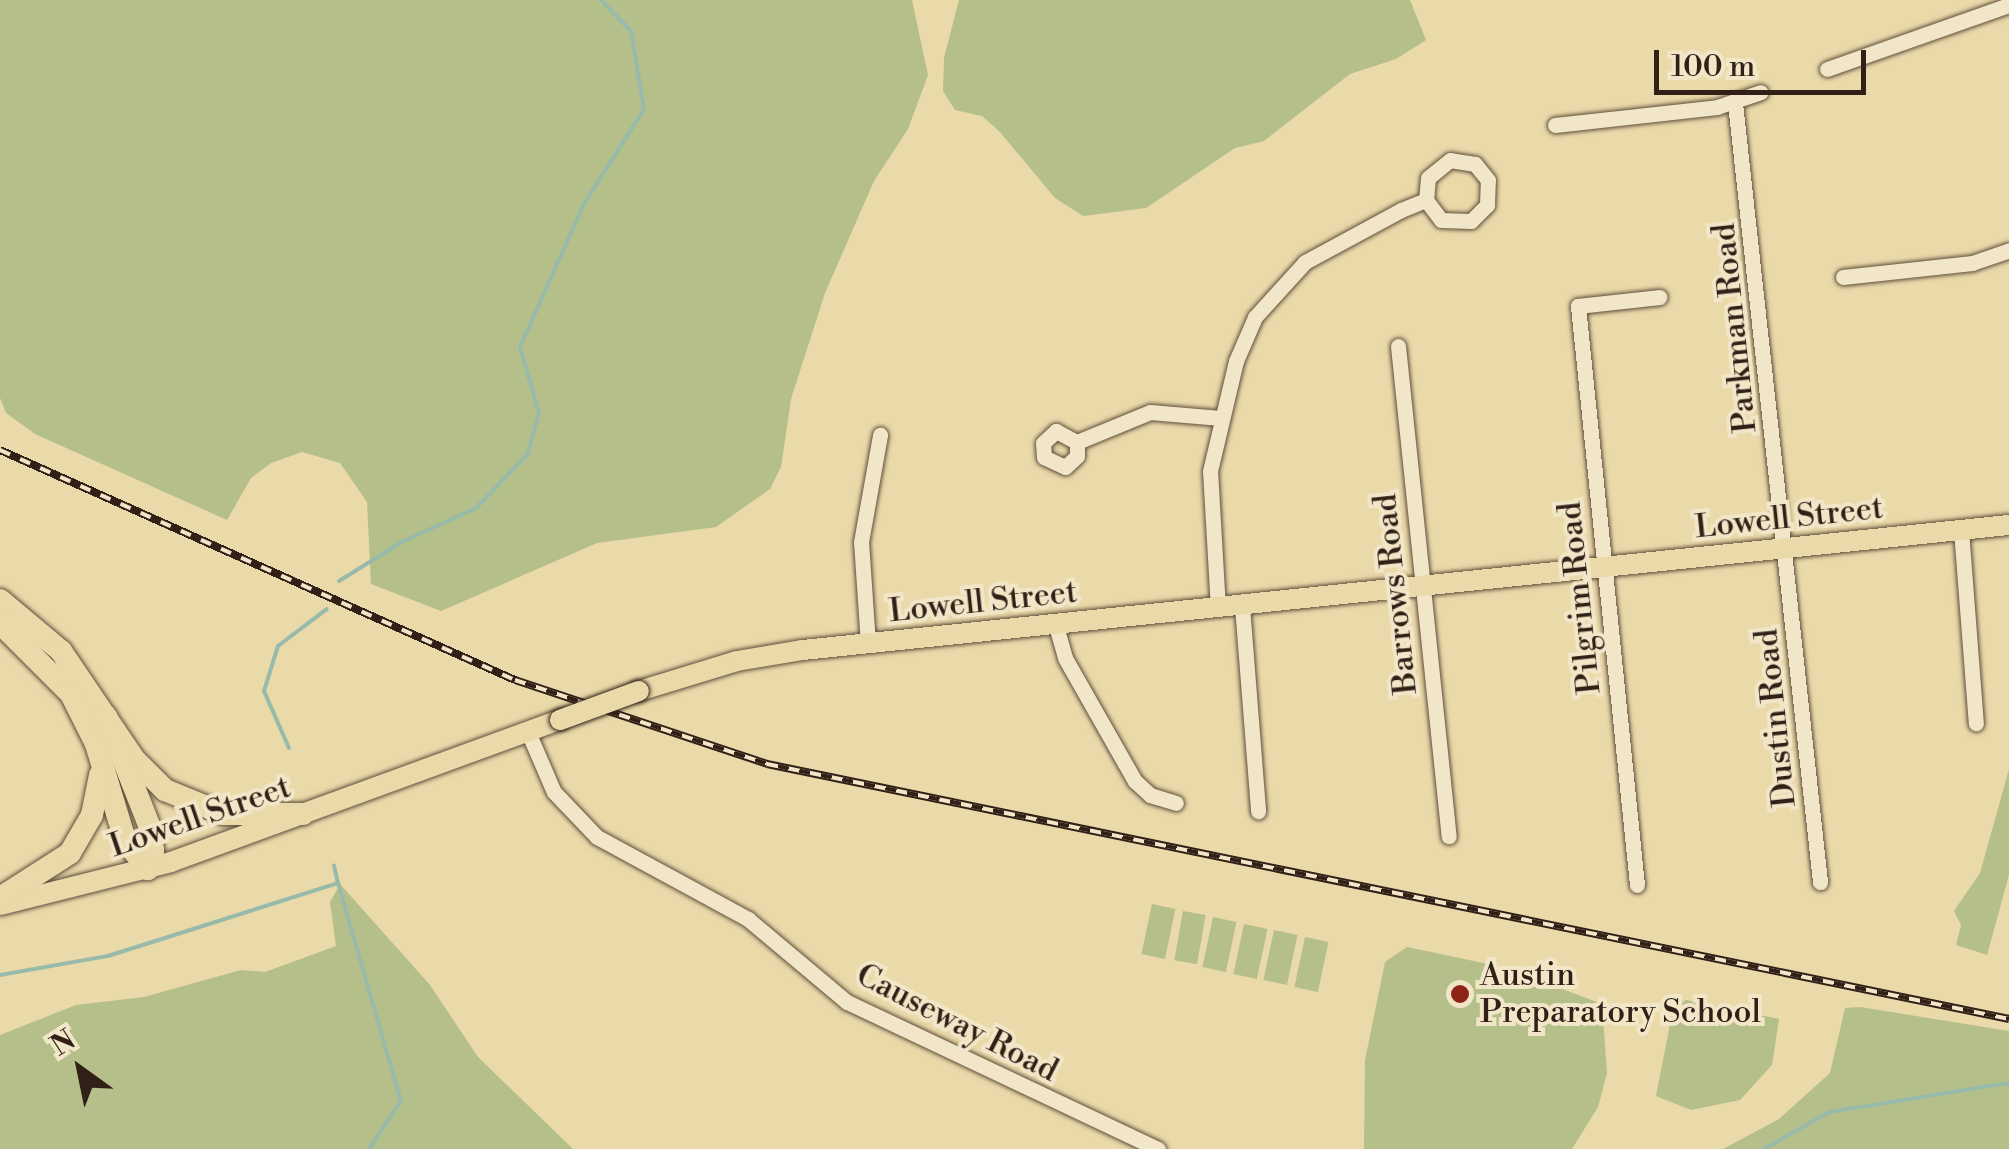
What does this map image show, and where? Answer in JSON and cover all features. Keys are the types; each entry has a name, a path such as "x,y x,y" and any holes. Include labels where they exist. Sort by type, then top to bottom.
{"highway":[{"path":"0,600 61,651 141,767 178,798 224,814 303,814"},
{"path":"0,623 62,682 100,757 125,840 148,868"},
{"path":"106,716 149,825 154,850 148,868"},
{"path":"0,902 48,873 76,845 98,798 100,757"}],"main road":[{"name":"Lowell Street","path":"0,902 148,868 639,690 749,658 2009,525"}],"street":[{"path":"1827,70 2009,5"},
{"path":"1556,125 1735,103 1761,92"},
{"name":"Parkman Road","path":"1735,103 1786,548"},
{"path":"1450,160 1470,161 1488,180 1487,206 1472,222 1441,220 1426,200 1428,178 1450,160"},
{"path":"1218,608 1208,496 1220,418 1248,331 1283,280 1426,200"},
{"path":"1844,277 1972,263 2009,250"},
{"name":"Pilgrim Road","path":"1637,884 1578,306 1660,297"},
{"name":"Barrows Road","path":"1398,346 1449,836"},
{"path":"1077,442 1150,412 1220,418"},
{"path":"868,644 862,542 880,435"},
{"path":"1962,530 1976,723"},
{"name":"Dustin Road","path":"1786,548 1820,882"},
{"path":"1242,606 1258,811"},
{"path":"1056,626 1065,658 1135,781 1153,797 1176,804"},
{"name":"Causeway Road","path":"528,732 554,792 597,836 748,918 847,1002 1158,1149"}],"green space":[{"path":"0,0 912,0 928,75 908,129 874,181 825,293 791,399 781,467 770,489 716,527 597,543 441,611 371,584 367,502 340,463 302,452 271,463 251,478 227,520 35,434 6,413 0,398"},
{"path":"959,0 1410,0 1426,40 1396,59 1350,74 1264,141 1235,148 1146,208 1083,216 1055,198 999,131 982,116 955,110 943,91 944,58"},
{"path":"2009,769 2009,875 1987,955 1956,945 1961,925 1954,911 1980,873"},
{"path":"340,884 430,985 478,1057 573,1149 0,1149 0,1035 76,1005 144,997 241,970 265,972 336,946 330,902"},
{"path":"1152,904 1175,909 1165,959 1141,954"},
{"path":"1183,911 1206,915 1197,964 1174,960"},
{"path":"1213,917 1236,922 1226,972 1202,967"},
{"path":"1244,924 1267,929 1257,979 1233,974"},
{"path":"1274,930 1297,935 1287,985 1263,980"},
{"path":"1305,937 1328,942 1318,992 1294,987"},
{"path":"1407,947 1507,968 1602,1004 1607,1073 1598,1107 1572,1149 1364,1149 1365,1060 1385,962"},
{"path":"1686,1000 1779,1019 1772,1065 1740,1100 1691,1110 1656,1096 1673,1009"},
{"path":"1860,1007 2009,1031 2009,1149 1723,1149 1779,1119 1830,1073 1845,1008"}],"waterway":[{"path":"339,581 402,542 476,508 527,455 539,413 520,347 584,204 644,109 631,31 601,0"},
{"path":"289,748 264,691 278,646 327,609"},
{"path":"0,975 108,956 338,883 334,865"},
{"path":"338,883 401,1101 369,1149"},
{"path":"1764,1149 1829,1112 2009,1083"}],"railway":[{"path":"0,450 515,680 767,764 2009,1019"}],"place":[{"name":"Austin Preparatory School","path":"1460,994"}]}
